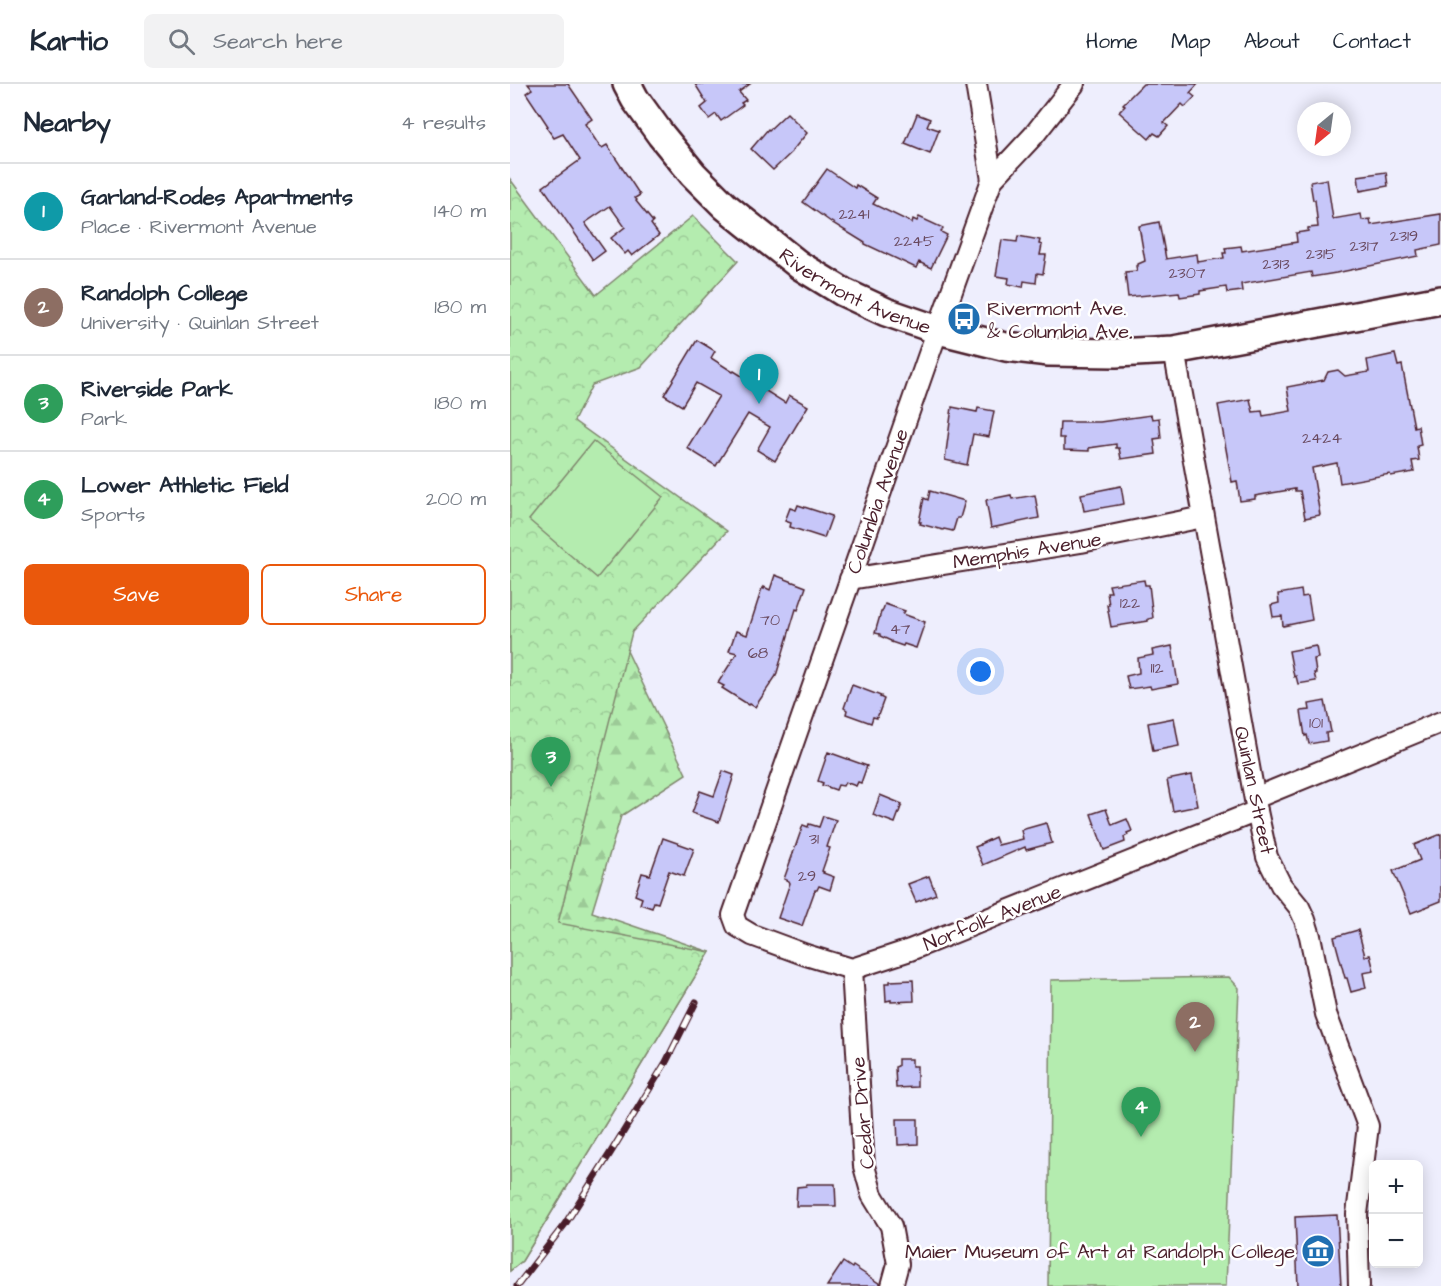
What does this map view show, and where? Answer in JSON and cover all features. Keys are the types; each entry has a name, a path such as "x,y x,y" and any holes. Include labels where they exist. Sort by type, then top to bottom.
{"main road":[{"name":"Rivermont Avenue","path":"627,84 634,99 693,174 746,224 799,265 843,292 886,312 938,330 1006,347 1049,352 1116,353 1174,350 1441,300"}],"street":[{"name":"Columbia Avenue","path":"852,969 752,935 737,926 733,915 992,180 976,84"},
{"path":"992,180 1034,135 1074,84"},
{"name":"Quinlan Street","path":"1174,350 1267,856 1281,885 1299,907 1305,920 1326,1014 1368,1126 1357,1214 1359,1286"},
{"name":"Memphis Avenue","path":"850,579 1081,543 1203,517"},
{"name":"Norfolk Avenue","path":"852,969 910,950 1256,805 1441,722"},
{"name":"Cedar Drive","path":"852,969 864,1166 872,1195 891,1226 898,1264 892,1286"}],"green space":[{"path":"510,179 596,295 693,216 738,261 641,367 592,385 574,421 727,531 632,632 558,923 710,952 522,1261 510,1271"},
{"path":"593,441 663,497 597,578 529,520"},
{"path":"510,558 615,626 686,774 621,816 592,912 710,952 522,1261 510,1271"},
{"path":"1229,977 1239,988 1226,1286 1048,1286 1051,980"}],"building":[{"path":"528,84 568,84 592,119 585,124 600,147 607,145 640,195 635,198 636,201 653,222 651,224 659,235 632,256 628,251 625,254 611,238 625,227 610,206 585,223 605,251 593,260 543,187 580,160 563,134 554,138 546,127 548,126 526,93 532,89"},
{"path":"695,84 750,84 739,92 746,100 741,103 743,105 721,121 716,114 709,119 701,108 707,103"},
{"path":"1143,84 1198,84 1190,93 1195,97 1185,107 1182,104 1164,123 1168,126 1159,136 1154,133 1149,139 1119,112 1125,106 1123,104"},
{"path":"787,113 807,133 792,152 773,170 751,149 768,129"},
{"path":"917,114 930,119 927,126 939,130 930,154 905,144"},
{"path":"827,169 855,188 856,185 877,198 873,204 912,223 913,219 917,221 919,217 943,228 941,232 947,235 931,268 919,262 916,268 865,244 803,202"},
{"path":"1386,172 1388,186 1360,191 1358,176"},
{"path":"1327,179 1333,219 1361,214 1362,220 1370,219 1371,225 1441,214 1441,245 1417,250 1418,256 1336,273 1312,277 1311,272 1241,284 1242,291 1227,293 1226,287 1180,297 1179,292 1128,297 1125,272 1137,271 1136,266 1145,261 1139,226 1159,222 1166,259 1197,254 1198,262 1224,258 1225,248 1241,246 1242,251 1297,242 1296,233 1318,227 1310,182"},
{"path":"1018,236 1040,240 1039,244 1042,245 1040,255 1046,255 1043,274 1037,273 1036,283 1024,281 1023,287 1008,284 1009,278 996,276 1002,240 1017,242"},
{"path":"697,340 715,351 711,358 785,403 789,395 808,406 775,461 757,450 770,427 748,414 716,466 687,448 719,396 696,383 682,406 664,395"},
{"path":"1395,354 1398,366 1402,365 1414,427 1418,426 1421,445 1417,446 1419,460 1412,461 1414,472 1340,483 1337,463 1312,468 1320,515 1305,518 1300,491 1295,491 1295,489 1240,501 1237,481 1232,482 1218,405 1250,399 1253,412 1262,411 1263,416 1291,411 1287,387 1324,380 1328,372 1338,370 1345,376 1369,372 1367,360"},
{"path":"952,407 977,412 978,408 994,411 989,437 973,434 967,465 945,460"},
{"path":"1151,415 1152,419 1159,418 1161,438 1154,439 1156,454 1121,459 1116,444 1089,448 1089,451 1064,450 1064,438 1059,438 1060,422 1100,422"},
{"path":"1121,486 1124,504 1084,511 1081,494"},
{"path":"930,491 965,501 953,531 920,524 924,498 928,500"},
{"path":"1011,495 1012,499 1035,495 1039,518 991,528 986,500"},
{"path":"798,505 832,516 824,538 790,527 791,523 785,521 790,508 796,510"},
{"path":"775,575 806,587 798,610 796,609 776,676 755,707 722,688 724,686 718,683 737,653 729,651 736,631 747,635 762,588 770,590"},
{"path":"1144,580 1145,585 1149,585 1153,618 1148,621 1111,627 1107,605 1109,605 1107,592 1111,592 1109,585"},
{"path":"1301,590 1302,597 1308,596 1312,620 1283,626 1282,616 1273,617 1271,605 1279,603 1278,594"},
{"path":"885,604 905,611 903,614 925,622 916,648 891,642 875,633"},
{"path":"1172,646 1178,684 1151,689 1150,686 1129,689 1126,676 1139,673 1138,658 1153,655 1152,650"},
{"path":"1316,646 1318,658 1314,659 1316,673 1314,673 1316,681 1298,684 1296,676 1294,677 1289,651"},
{"path":"852,685 884,699 877,718 873,717 871,723 846,714 847,710 844,708"},
{"path":"1325,701 1331,732 1326,733 1327,741 1309,744 1307,735 1305,736 1301,711 1310,710 1309,704"},
{"path":"1174,718 1179,746 1153,751 1148,723"},
{"path":"828,752 867,766 861,783 858,782 856,786 845,782 843,786 838,785 836,790 822,785 823,783 818,781"},
{"path":"723,771 734,775 719,822 692,813 700,791 714,796"},
{"path":"1192,775 1198,806 1173,811 1167,780"},
{"path":"880,795 902,804 895,823 873,815"},
{"path":"1106,809 1112,825 1127,819 1132,831 1124,837 1125,842 1104,850 1091,814"},
{"path":"823,816 836,820 822,871 834,877 830,890 819,886 815,890 802,926 778,918 790,883 784,879 803,825 819,827"},
{"path":"1046,823 1052,843 1026,850 1025,847 983,865 975,847 995,837 998,845 1023,839 1021,830"},
{"path":"1441,834 1441,901 1411,913 1393,871 1420,860 1414,845"},
{"path":"663,838 694,849 684,876 669,871 658,903 654,902 652,908 640,904 642,898 635,895 642,873 650,875"},
{"path":"929,876 936,894 916,902 908,884"},
{"path":"1358,930 1365,956 1370,955 1374,971 1363,973 1366,988 1351,992 1334,937"},
{"path":"913,980 914,1001 886,1001 885,983"},
{"path":"898,1059 912,1059 912,1066 917,1066 917,1087 896,1088 895,1067 898,1066"},
{"path":"897,1119 918,1119 918,1144 898,1145"},
{"path":"807,1184 835,1184 836,1206 796,1206 797,1187"},
{"name":"Maier Museum of Art at Randolph College","path":"1337,1215 1341,1286 1298,1286 1295,1217"},
{"path":"843,1262 852,1268 853,1266 880,1286 827,1286"}],"railway":[{"path":"517,1286 565,1224 611,1152 666,1062 696,1002"}],"place":[{"name":"Rivermont Ave. & Columbia Ave.","path":"964,319"},
{"name":"Garland-Rodes Apartments","path":"759,404"},
{"name":"Riverside Park","path":"551,787"},
{"name":"Randolph College","path":"1195,1052"},
{"name":"Lower Athletic Field","path":"1141,1137"},
{"name":"Maier Museum of Art at Randolph College","path":"1318,1251"}]}
